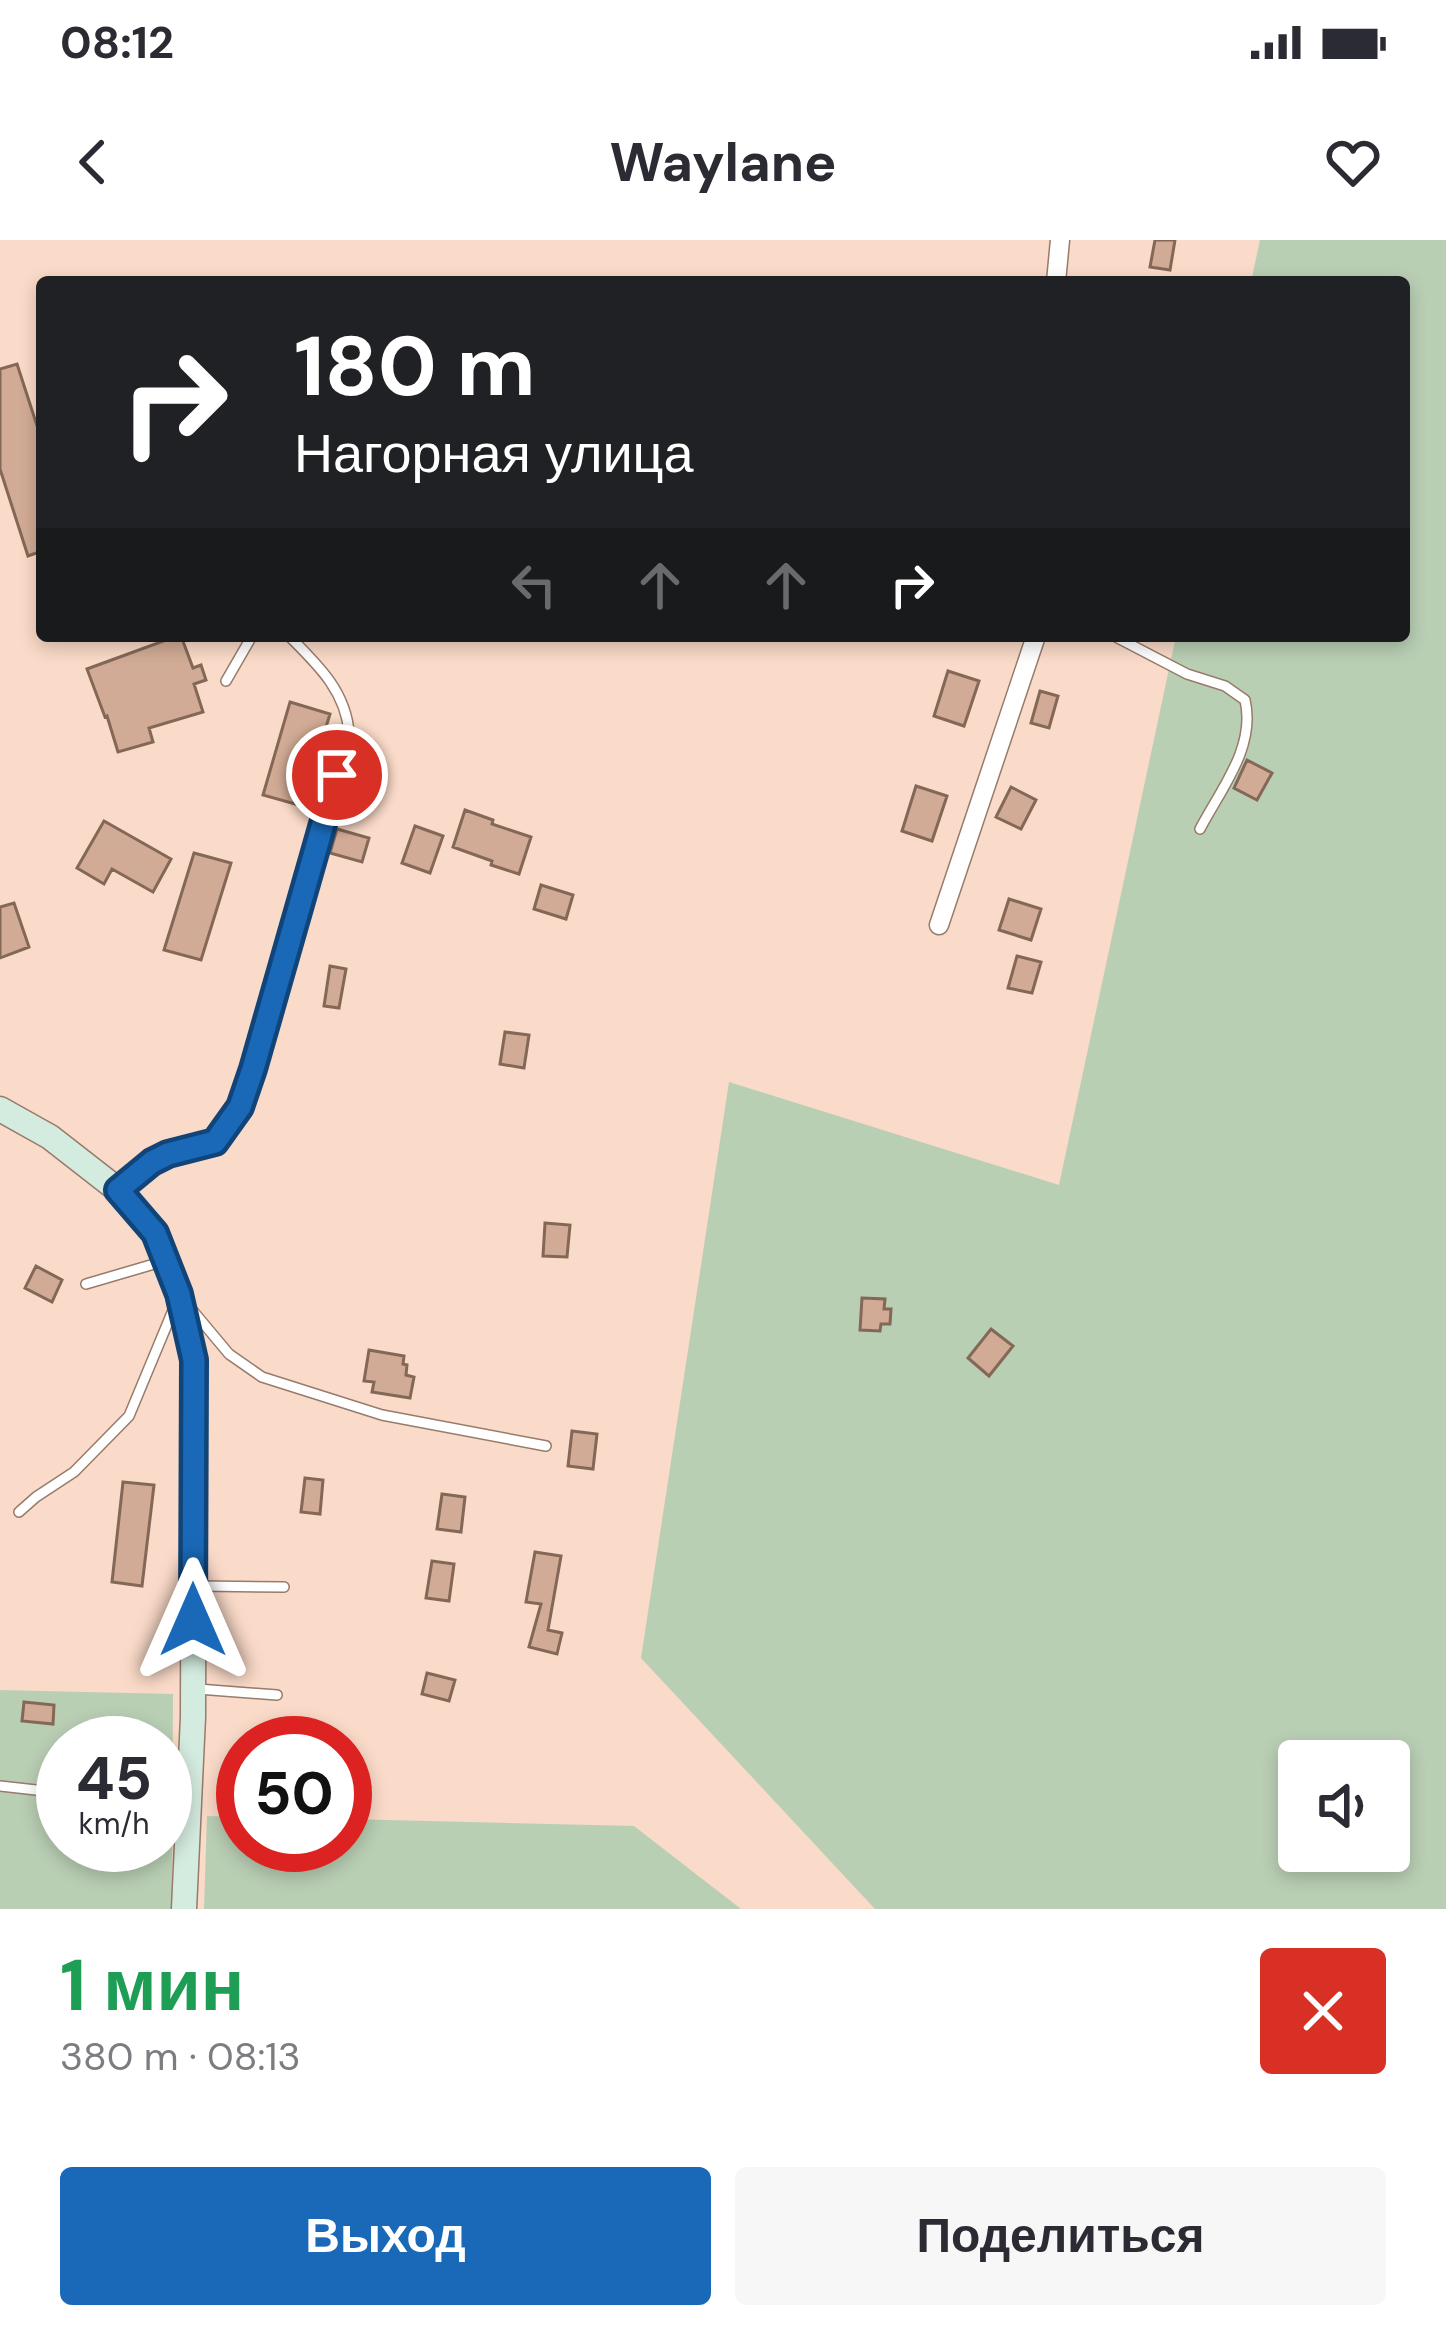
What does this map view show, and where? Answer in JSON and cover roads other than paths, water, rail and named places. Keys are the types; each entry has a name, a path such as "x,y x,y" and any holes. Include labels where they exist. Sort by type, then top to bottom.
{"main road":[{"path":"0,1109 50,1136 118,1190 155,1233 179,1294 194,1360 189,1716"},
{"path":"181,1872 184,1909"}],"street":[{"path":"1057,276 1060,240"},
{"path":"939,925 1034,642"}],"lane":[{"path":"226,681 249,642"},
{"path":"118,1190 168,1154 215,1142 240,1107 253,1069 349,733 338,693 295,642"},
{"path":"1126,642 1187,674 1236,691 1245,700 1246,744 1200,829"},
{"path":"86,1284 166,1261"},
{"path":"19,1512 74,1472 129,1416 179,1294 230,1354 262,1377 382,1415 546,1446"},
{"path":"193,1586 284,1587"},
{"path":"193,1689 277,1695"},
{"path":"0,1786 36,1790"}]}
